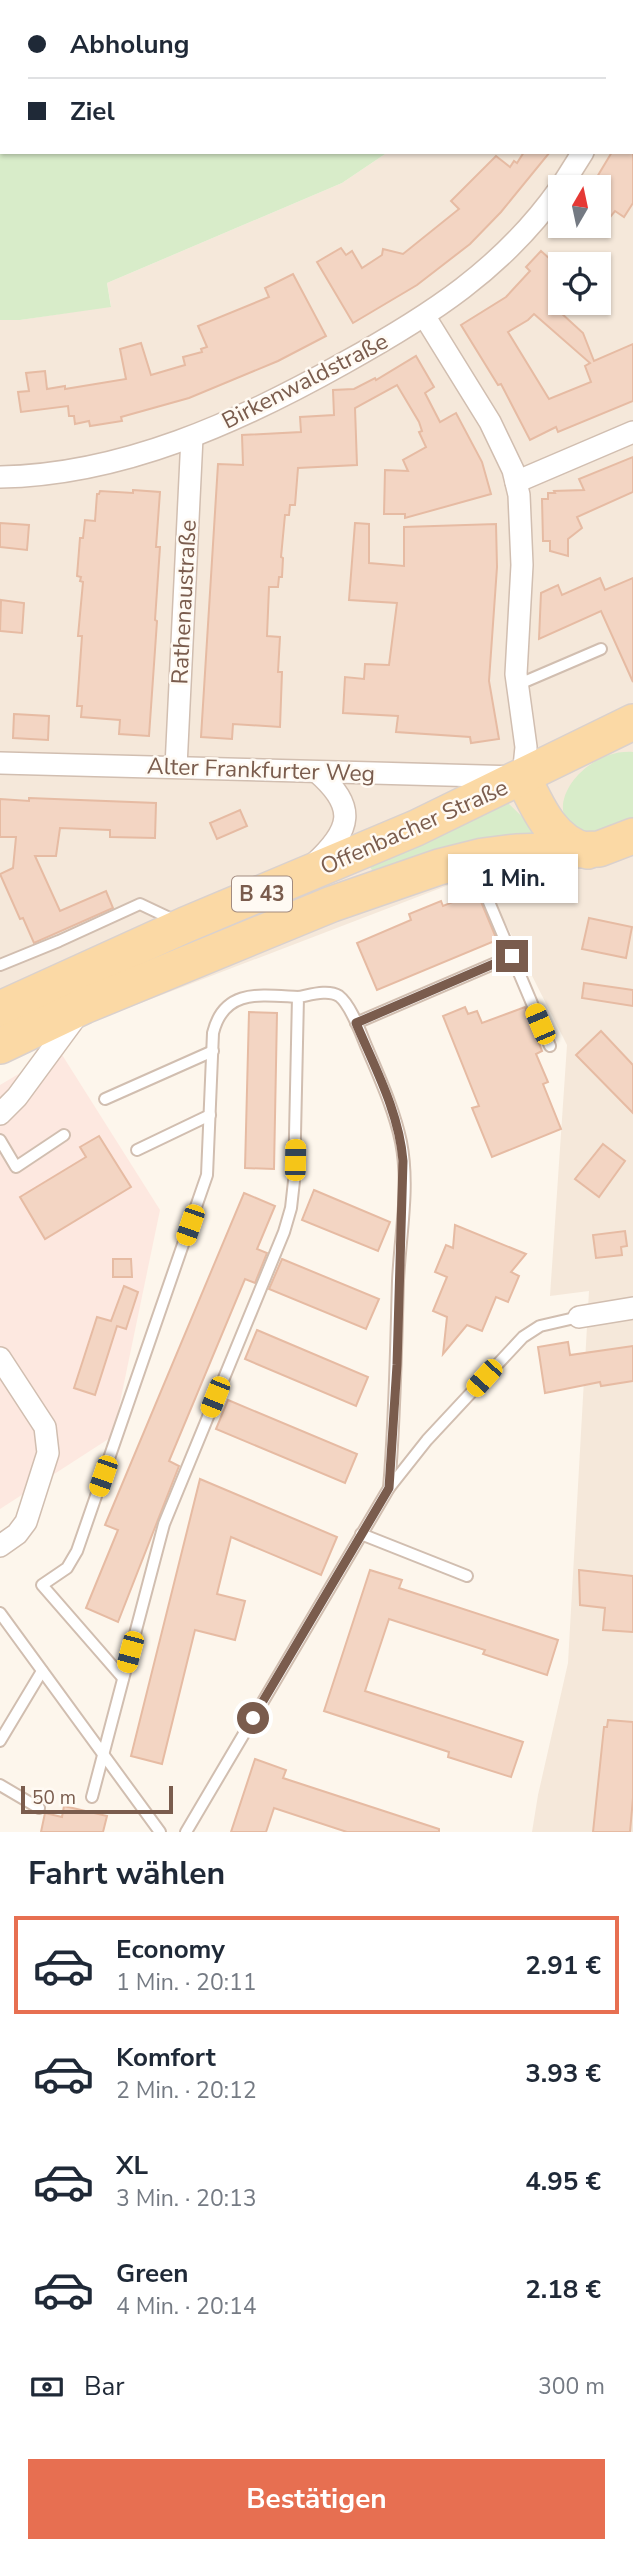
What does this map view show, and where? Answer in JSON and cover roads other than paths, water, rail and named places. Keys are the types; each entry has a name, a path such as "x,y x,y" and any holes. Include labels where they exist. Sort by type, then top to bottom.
{"main road":[{"name":"Offenbacher Straße","path":"0,1009 185,926 416,828 626,730"},
{"path":"523,778 539,810 554,831 568,844 584,851 633,859"},
{"name":"Offenbacher Straße","path":"0,1046 84,1006 332,904 439,867 483,856 516,852 599,849 633,836"}],"street":[{"name":"Birkenwaldstraße","path":"568,175 582,154"},
{"name":"Birkenwaldstraße","path":"0,477 80,469 124,458 192,436 286,395 425,317 504,253 548,203"},
{"path":"425,317 490,422 516,482 522,530 517,685 526,747 523,778"},
{"path":"516,482 633,432"},
{"name":"Rathenaustraße","path":"176,766 192,436"},
{"name":"Alter Frankfurter Weg","path":"0,763 523,778"},
{"path":"297,880 334,843 344,822 344,804 340,796 317,772"},
{"path":"0,1114 17,1097 84,1006"},
{"path":"579,1317 633,1308"},
{"path":"0,1358 45,1427 48,1453 26,1522 17,1534 0,1546"}],"lane":[{"path":"517,685 601,649"},
{"path":"489,902 550,1046"},
{"path":"0,965 140,904 185,926"},
{"path":"356,1023 512,956"},
{"path":"123,1678 42,1585 67,1567 77,1551 207,1175 216,1020 221,1011 232,1002 245,997 298,997 319,993 342,998 356,1023 391,1103 402,1144 403,1161 397,1365 389,1488"},
{"path":"92,1797 164,1524 284,1232 291,1208 295,1160 298,997"},
{"path":"105,1098 213,1051"},
{"path":"137,1150 210,1115"},
{"path":"0,1140 16,1167 64,1135"},
{"path":"186,1832 389,1488 427,1440 523,1337 540,1326 579,1317"},
{"path":"361,1534 467,1576"},
{"path":"0,1613 160,1832"},
{"path":"0,1741 42,1671"},
{"path":"0,1785 39,1808"}]}
